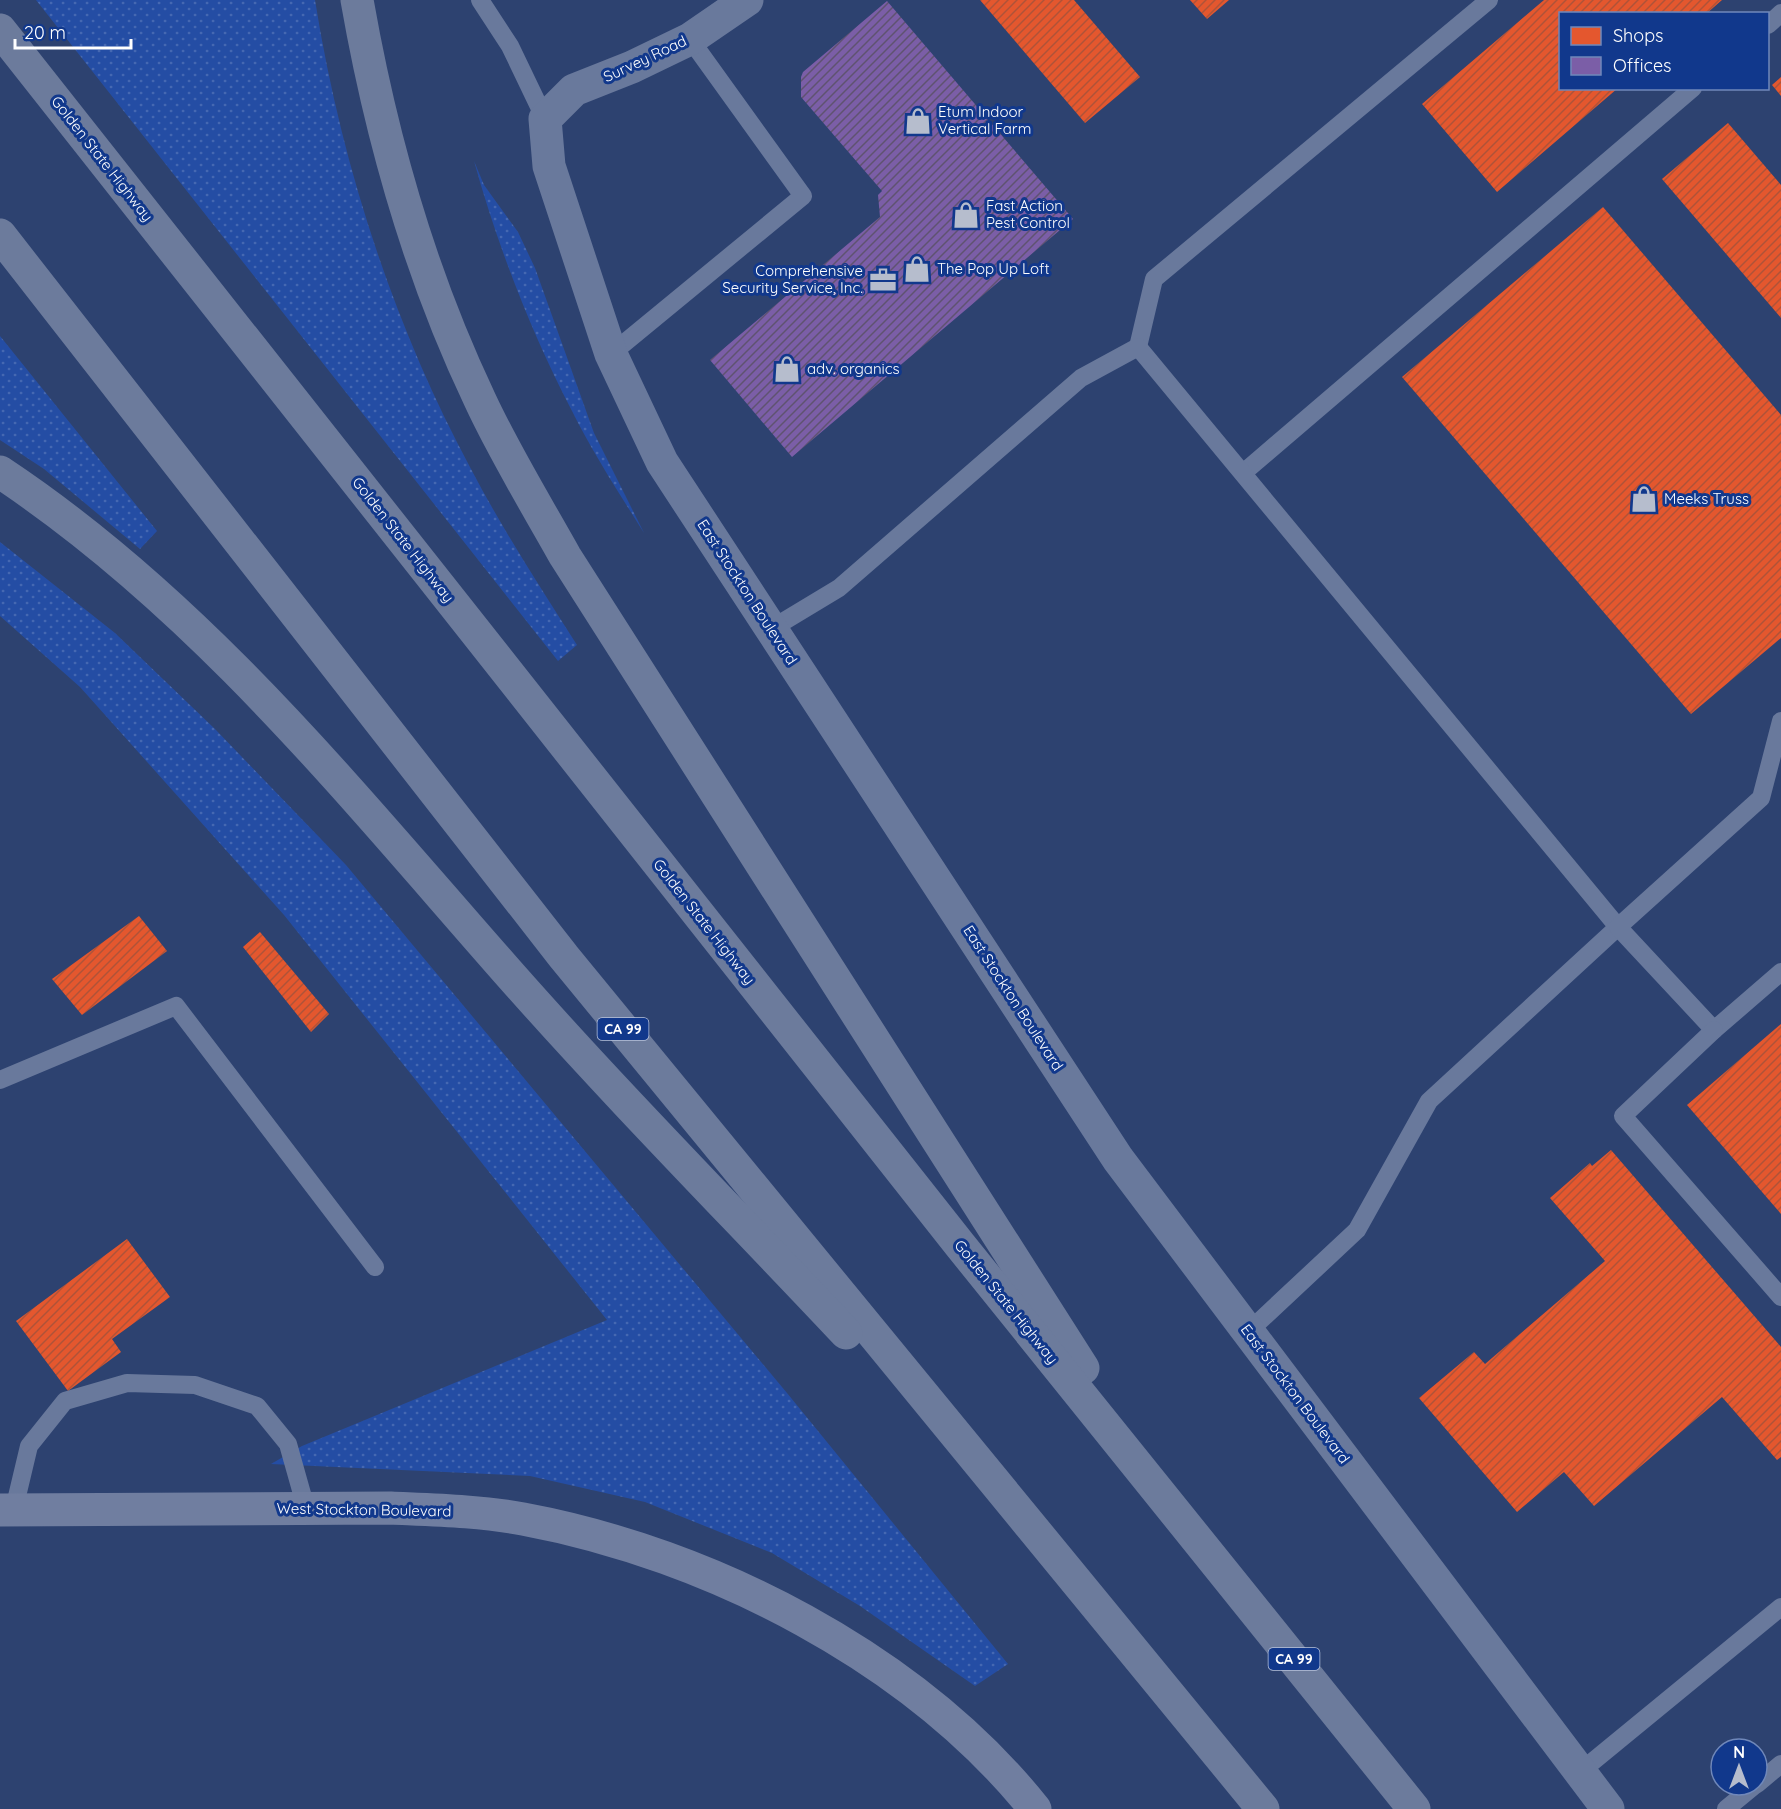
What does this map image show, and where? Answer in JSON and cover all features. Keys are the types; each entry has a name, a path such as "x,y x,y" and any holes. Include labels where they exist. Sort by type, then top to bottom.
{"highway":[{"path":"357,0 376,100 410,222 453,340 483,407 517,472 566,556 1173,1508"},
{"name":"Golden State Highway","path":"0,30 960,1245 1414,1809"},
{"name":"CA 99","path":"0,235 564,957 1263,1809"},
{"path":"0,472 75,525 132,572 273,705 531,998 1043,1543"}],"street":[{"name":"Survey Road","path":"545,119 574,90 632,67 690,39 747,0"},
{"name":"East Stockton Boulevard","path":"545,119 549,166 611,354 662,462 1118,1159 1608,1809"},
{"name":"West Stockton Boulevard","path":"7,1510 391,1508 456,1511 521,1518 587,1533 652,1552 705,1572 804,1621 890,1675 930,1706 983,1753 1035,1809"}],"lane":[{"path":"480,0 510,46 545,119"},
{"path":"771,629 839,588 1081,378 1137,347 1154,279 1489,0"},
{"path":"1769,23 1781,13"},
{"path":"611,354 804,196 690,39"},
{"path":"1243,473 1691,90"},
{"path":"1137,347 1618,927 1714,1030"},
{"path":"1248,1332 1357,1230 1429,1101 1761,798 1781,721"},
{"path":"1781,972 1714,1030 1623,1116 1781,1297"},
{"path":"0,1080 176,1006 375,1267"},
{"path":"7,1510 29,1446 65,1401 127,1383 195,1385 257,1406 288,1444 306,1508"},
{"path":"1580,1772 1781,1607"},
{"path":"1769,1774 1781,1764"},
{"path":"1726,1809 1740,1797"}],"shaded area":[{"path":"36,0 315,0 339,122 355,182 394,300 443,414 483,492 577,645 558,661"},
{"path":"474,161 484,185 518,232 535,268 594,433 644,533 606,473 543,351 505,257"},
{"path":"0,336 157,531 140,549 44,469 0,440"},
{"path":"0,542 115,633 215,729 346,865 787,1393 1008,1664 975,1686 860,1606 772,1553 645,1502 530,1476 271,1464 302,1446 607,1320 284,915 80,687 0,616"}],"building: Shops":[{"path":"980,0 1074,0 1140,77 1085,123"},
{"path":"1190,0 1229,0 1207,19"},
{"path":"1544,0 1722,0 1708,12 1559,12 1559,90 1616,90 1497,192 1422,104"},
{"path":"1781,77 1781,96 1772,85"},
{"path":"1728,123 1781,185 1781,318 1662,179"},
{"name":"Meeks Truss","path":"1603,207 1781,415 1781,638 1691,714 1402,377"},
{"path":"139,916 167,951 82,1015 52,979"},
{"path":"260,932 329,1014 311,1032 243,947"},
{"path":"1781,1024 1781,1214 1687,1105"},
{"path":"1611,1150 1781,1347 1781,1457 1777,1460 1722,1397 1594,1506 1564,1472 1517,1512 1419,1398 1474,1352 1485,1364 1605,1261 1550,1198 1590,1163 1592,1166"},
{"path":"127,1239 170,1297 112,1339 121,1352 68,1391 16,1321"}],"building: Offices":[{"path":"887,1 1073,219 792,457 710,360 880,217 878,195 882,191 801,97 801,77 803,72"}],"place":[{"name":"Etum Indoor Vertical Farm","path":"918,121"},
{"name":"Fast Action Pest Control","path":"966,215"},
{"name":"The Pop Up Loft","path":"917,269"},
{"name":"Comprehensive Security Service, Inc.","path":"883,280"},
{"name":"adv. organics","path":"787,369"},
{"name":"Meeks Truss","path":"1644,499"}]}
